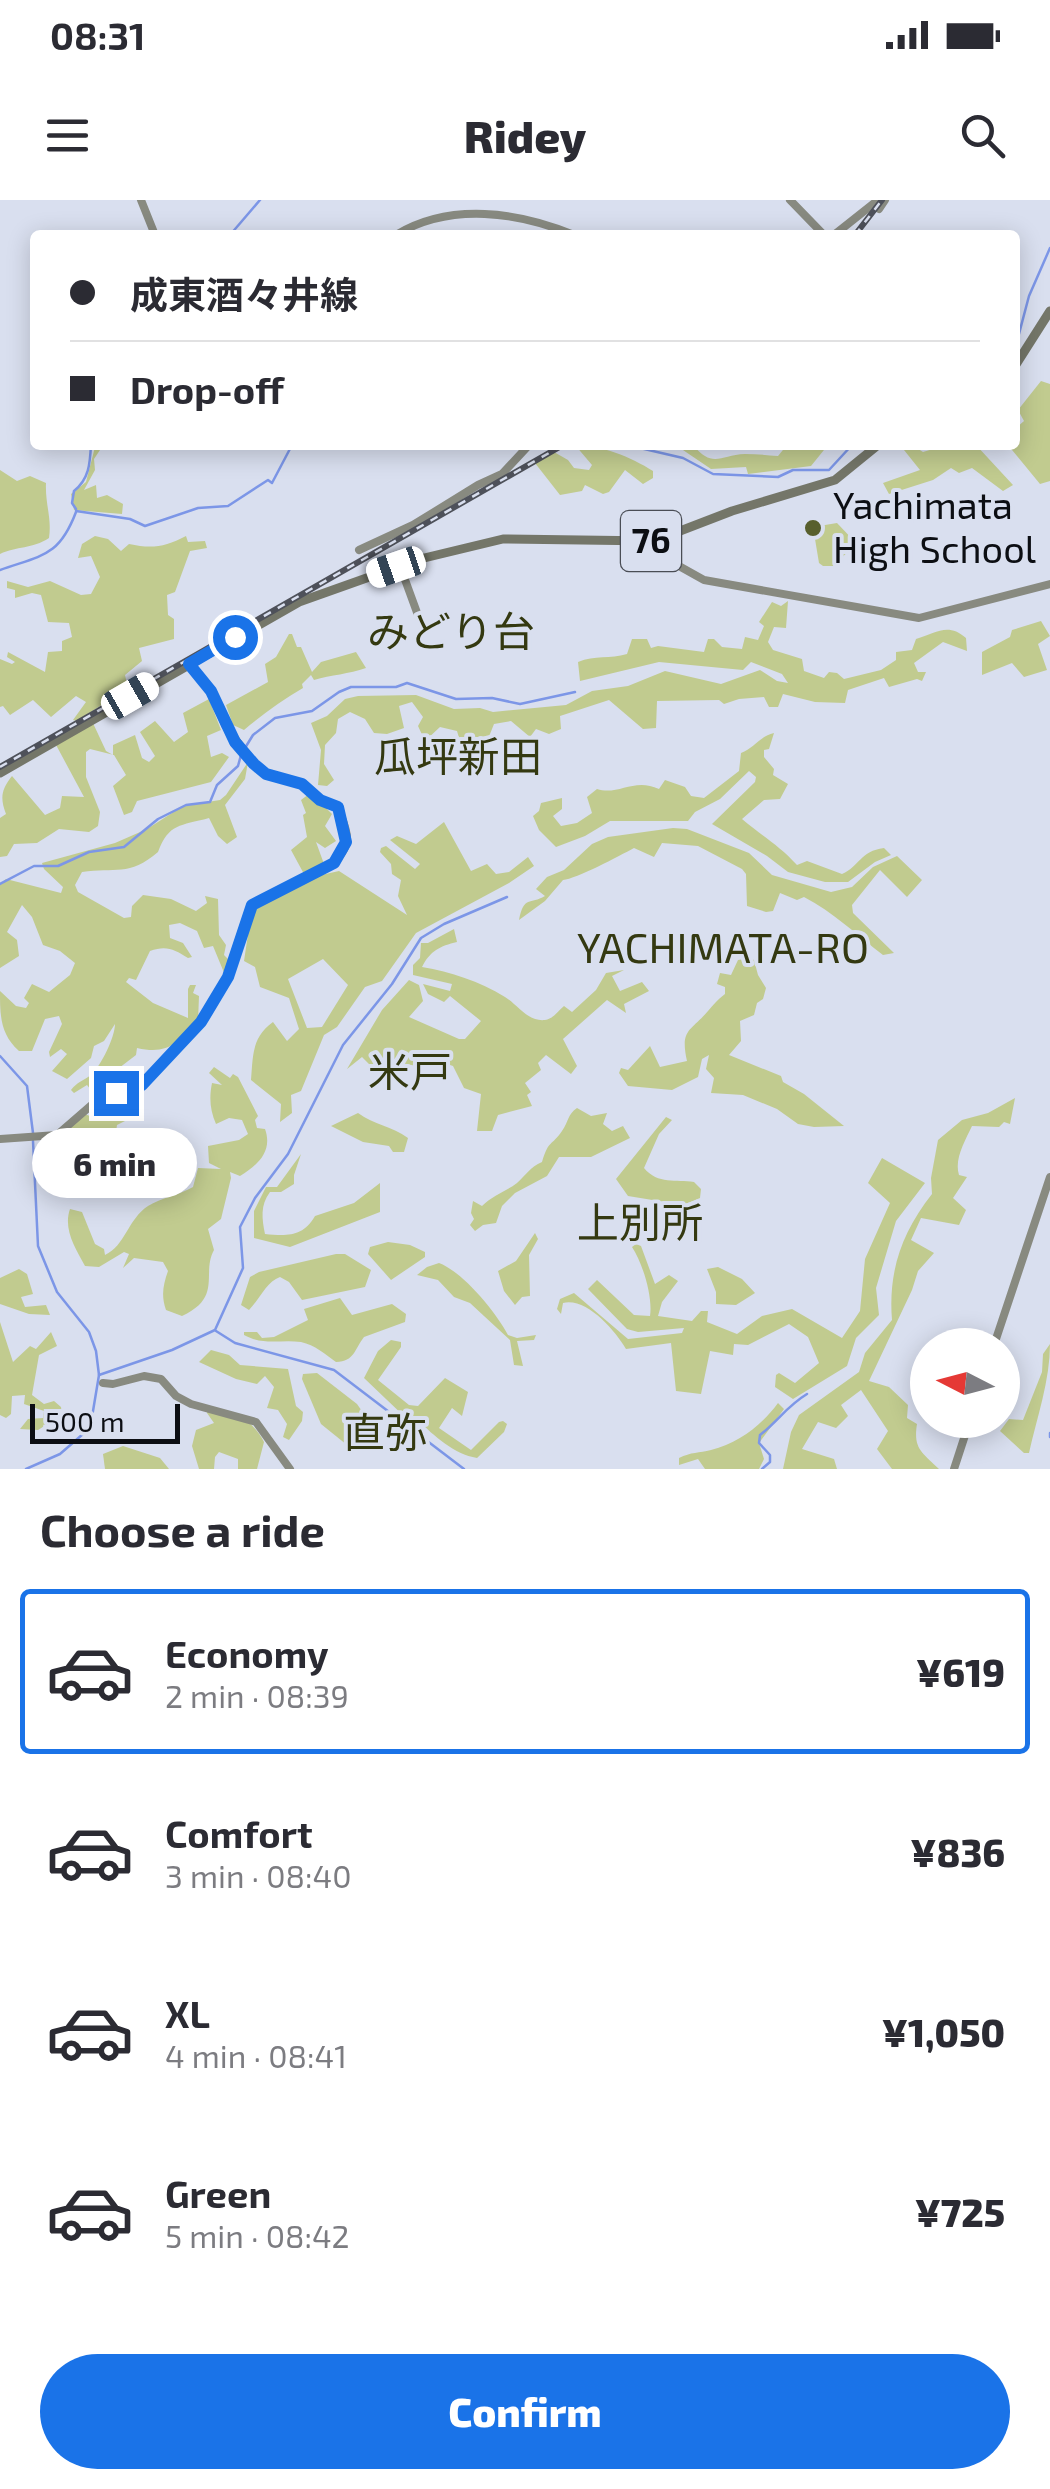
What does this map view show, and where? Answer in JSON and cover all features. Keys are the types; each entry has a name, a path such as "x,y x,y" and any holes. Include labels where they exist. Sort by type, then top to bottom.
{"main road":[{"path":"1020,358 1050,311"},
{"name":"76","path":"0,773 290,605 400,566 515,537 636,542 660,539 732,511 836,480 872,450"}],"street":[{"path":"141,200 154,230"},
{"path":"790,200 819,230"},
{"path":"841,230 881,203"},
{"path":"405,230 442,218 487,214 538,220 562,230"},
{"path":"358,550 413,525 502,474 524,450"},
{"path":"636,542 704,580 919,618 1050,584"},
{"path":"400,566 420,618"},
{"path":"0,1139 58,1135 76,1115 98,1100 142,1085 201,1022 228,977 252,905 334,863 343,852 346,832 338,807 320,800 302,784 266,774 254,764 235,742 211,691 189,664"},
{"path":"1000,1328 1050,1178"},
{"path":"103,1383 144,1376 161,1379 176,1396 191,1404 256,1422 290,1469"},
{"path":"954,1469 964,1438"}],"green space":[{"path":"1041,381 1050,384 1050,481 1040,484 1012,450 1020,450 1020,425 1024,421 1020,407"},
{"path":"94,450 100,450 84,490 96,485 97,498 107,495 123,504 122,514 74,510 71,494 86,482"},
{"path":"579,450 604,450 626,457 653,471 653,478 643,484 625,470 609,492 603,494 585,485 582,491 560,495 535,463 554,452 574,468 589,470 592,465"},
{"path":"683,450 698,450 717,459 745,454 778,456 783,450 824,450 811,466 748,474 746,467 711,469"},
{"path":"904,450 981,450 1013,485 1003,491 972,468 959,473 951,468 933,480 889,494 883,483 920,470"},
{"path":"0,470 17,481 30,476 46,483 50,531 43,542 0,554"},
{"path":"837,523 856,543 834,566 823,566 819,563 813,527"},
{"path":"95,536 108,539 121,551 129,544 158,546 186,536 188,542 205,541 207,548 190,551 175,592 167,595 168,615 174,619 174,639 139,648 142,661 125,675 127,684 120,693 77,721 73,720 86,702 76,696 51,717 33,700 10,715 0,707 0,659 15,662 7,657 8,652 45,672 48,652 62,651 62,641 72,637 69,623 48,622 41,595 32,593 15,598 15,590 7,588 7,581 28,587 50,581 81,595 91,594 100,577 91,556 78,558 82,544"},
{"path":"788,601 786,628 774,627 768,642 773,650 802,659 804,671 824,678 829,672 844,679 881,670 896,660 896,652 912,650 916,639 942,630 966,638 967,651 943,642 914,663 918,672 926,672 922,681 889,687 884,678 848,690 845,703 815,702 783,694 778,707 769,707 764,697 724,704 719,700 657,701 656,728 643,729 609,700 560,716 561,729 549,734 536,729 530,737 511,721 494,724 488,739 460,741 457,731 440,727 425,741 418,726 423,717 412,702 399,706 404,728 387,734 374,733 365,719 350,712 338,719 336,733 325,745 324,764 334,780 327,786 318,785 321,750 311,723 327,716 345,699 358,696 416,695 454,709 493,712 566,705 592,691 628,686 665,671 721,684 760,670 788,683 782,674 751,662 743,670 659,662 580,681 578,662 627,654 632,639 647,639 651,648 704,652 708,639 714,639 722,647 742,649 745,637 758,640 764,626 759,622 772,602 781,606"},
{"path":"1041,621 1050,636 1038,644 1047,670 1024,677 1012,663 982,675 982,652 1010,637 1012,630"},
{"path":"289,634 301,647 312,672 321,662 356,652 366,668 314,680 311,675 303,688 244,730 233,725 226,705 268,682 265,664 276,657"},
{"path":"209,699 221,730 207,736 211,757 222,753 229,757 211,782 137,801 132,812 124,815 113,786 126,775 113,755 113,745 135,735 142,758 149,762 155,756 140,732 155,721 174,742 188,732 183,713"},
{"path":"92,721 106,751 112,755 90,749 86,752 86,777 100,812 98,826 89,832 59,829 37,843 14,844 7,856 0,857 0,818 6,814 3,794 12,776 45,815 60,808 62,796 84,797 55,743"},
{"path":"774,733 764,757 774,769 773,775 788,784 780,799 764,800 742,819 797,865 807,861 842,874 876,850 884,848 891,855 848,882 825,882 788,872 712,824 755,782 756,777 749,771 720,799 695,812 688,821 610,821 556,847 539,830 533,816 541,803 562,798 562,809 553,816 561,826 577,823 592,813 587,797 597,789 642,785 659,789 665,780 685,787 691,796 704,798 739,771 741,753"},
{"path":"248,762 245,779 225,805 237,837 227,844 209,818 183,825 171,831 158,852 139,865 82,872 75,885 78,892 124,918 131,917 132,906 143,895 171,899 196,911 207,903 205,896 218,899 219,935 229,960 225,975 213,946 204,948 197,931 180,923 169,925 170,938 183,943 192,957 165,948 150,951 136,980 129,978 126,982 153,1003 188,1018 188,989 196,985 193,993 199,996 198,1022 164,1048 137,1048 136,1055 119,1068 122,1074 115,1090 91,1090 87,1085 74,1093 73,1087 91,1075 103,1058 115,1024 104,1041 94,1046 91,1058 67,1079 52,1071 67,1054 61,1049 50,1057 49,1052 62,1024 59,1016 45,1019 32,1051 19,1051 13,1045 2,1024 0,991 16,1006 26,1008 29,1003 24,998 32,984 49,992 70,975 75,963 60,951 43,945 32,917 22,905 7,932 17,940 19,956 0,968 0,884 6,879 61,893 63,887 42,863 115,843 183,806 220,800"},
{"path":"309,794 329,803 326,808 332,814 325,826 336,841 325,848 316,842 324,864 304,874 291,850 307,837 301,800"},
{"path":"444,822 471,871 487,864 496,874 509,872 528,857 534,866 416,933 382,981 365,987 337,1027 324,1035 301,1091 291,1095 292,1113 280,1122 281,1104 251,1080 253,1055 257,1040 273,1022 287,1041 299,1029 289,998 260,987 255,967 244,961 257,901 308,878 339,871 407,915 398,896 401,880 392,874 391,864 380,852 386,846 415,869 420,864 390,840 397,836 416,844","holes":["323,959 348,985 322,1027 307,1028 288,979"]},
{"path":"687,829 749,853 772,875 831,892 852,887 873,867 897,856 922,880 907,897 880,870 852,905 853,913 894,953 883,955 804,897 797,900 780,893 773,911 747,906 746,874 742,869 698,846 662,843 654,857 634,848 563,880 545,901 519,920 525,904 545,896 536,889 547,877 564,870 592,844 608,837"},
{"path":"454,929 457,942 436,950 422,967 485,986 539,1020 548,1019 564,1006 572,1012 596,990 606,973 624,970 612,976 620,991 642,982 649,991 624,1004 626,1013 607,1000 563,1039 577,1066 571,1074 546,1055 538,1063 541,1070 525,1083 531,1092 527,1095 532,1106 498,1115 492,1131 477,1131 481,1094 464,1088 453,1066 438,1061 427,1068 401,1063 371,1066 362,1057 347,1069 382,1010 409,980 419,985 423,1001 409,1017 459,1039 465,1039 481,1021 450,996 444,1002 428,994 423,984 450,991 452,984 413,975 421,943"},
{"path":"750,958 766,988 754,1015 740,1021 741,1041 729,1055 781,1076 783,1082 844,1126 798,1124 777,1109 743,1095 711,1093 714,1078 706,1069 709,1055 702,1059 698,1077 672,1090 628,1086 619,1073 621,1068 628,1070 650,1046 660,1067 687,1061 688,1032 725,994 725,987 717,984 720,973 731,975 738,960"},
{"path":"214,1067 230,1078 233,1074 238,1077 258,1116 257,1128 265,1129 267,1144 262,1157 247,1172 240,1176 230,1172 221,1219 208,1229 214,1250 207,1293 195,1309 182,1316 166,1310 163,1290 168,1271 163,1262 134,1258 123,1268 129,1254 124,1252 99,1267 85,1266 71,1238 68,1216 70,1209 82,1212 95,1244 104,1249 105,1255 141,1211 193,1187 198,1168 221,1169 209,1163 208,1146 239,1140 248,1134 242,1120 229,1118 216,1124 211,1088 212,1083 222,1085 209,1073"},
{"path":"100,1093 119,1101 123,1107 125,1121 117,1125 116,1132 146,1142 165,1137 182,1139 193,1160 162,1172 129,1178 102,1179 69,1168 65,1165 67,1131 83,1113 102,1117 101,1108 92,1100 92,1096"},
{"path":"1015,1098 1010,1124 972,1126 963,1144 958,1169 959,1175 967,1177 953,1198 966,1210 959,1225 921,1218 911,1240 934,1253 918,1271 869,1381 889,1387 908,1405 910,1438 917,1438 924,1454 939,1469 892,1469 877,1449 888,1431 861,1390 841,1405 848,1416 836,1428 818,1422 802,1449 834,1459 837,1469 783,1469 799,1415 859,1372 865,1353 892,1320 892,1285 899,1253 932,1194 938,1140 962,1120 988,1113"},
{"path":"577,1108 591,1116 607,1113 603,1124 612,1131 623,1126 630,1138 591,1157 559,1157 547,1176 515,1193 502,1206 496,1223 475,1231 470,1225 474,1219 473,1201 482,1206 542,1162"},
{"path":"358,1113 408,1138 404,1152 363,1142 331,1126"},
{"path":"666,1117 672,1120 659,1134 644,1168 661,1179 694,1182 701,1189 700,1198 683,1205 628,1196 616,1179"},
{"path":"301,1154 294,1184 281,1192 270,1192 267,1197 263,1212 265,1234 300,1231 315,1216 354,1203 380,1183 380,1212 290,1247 254,1238 254,1211 266,1187 277,1187"},
{"path":"882,1158 925,1183 896,1221 876,1288 879,1315 856,1338 847,1366 793,1399 775,1387 776,1375 779,1373 795,1383 819,1363 808,1337 789,1324 748,1345 734,1344 733,1355 710,1351 701,1394 676,1391 671,1343 626,1349 590,1310 572,1302 563,1303 561,1314 557,1309 560,1299 574,1293 628,1339 682,1333 684,1328 638,1332 627,1329 588,1289 597,1280 634,1315 650,1316 646,1281 632,1247 636,1244 641,1246 655,1284 669,1275 678,1281 662,1302 658,1316 692,1321 701,1311 708,1311 707,1322 737,1334 762,1316 792,1309 842,1338 860,1311 865,1259 890,1203 868,1183"},
{"path":"535,1233 538,1239 529,1255 530,1296 522,1297 515,1305 504,1291 498,1271 516,1261"},
{"path":"388,1242 410,1245 425,1252 425,1257 391,1280 368,1254 370,1247"},
{"path":"345,1254 371,1270 365,1287 302,1300 289,1282 280,1277 249,1310 241,1305 250,1277 259,1272"},
{"path":"439,1263 478,1294 508,1335 536,1335 534,1340 517,1341 523,1366 514,1365 510,1340 470,1303 454,1297 438,1280 417,1275"},
{"path":"718,1267 742,1279 755,1293 736,1305 716,1304 707,1269"},
{"path":"19,1269 27,1274 33,1294 21,1297 25,1307 46,1305 50,1315 29,1314 0,1304 0,1278"},
{"path":"340,1298 352,1315 392,1304 406,1314 405,1322 364,1337 351,1357 336,1362 306,1343 272,1342 244,1335 257,1332 262,1338 274,1337 308,1320 304,1309"},
{"path":"0,1322 13,1362 30,1346 36,1349 51,1332 57,1346 39,1355 32,1395 44,1404 54,1401 61,1407 62,1415 38,1430 20,1429 28,1419 43,1418 44,1411 24,1404 25,1395 12,1396 11,1414 6,1418 0,1415"},
{"path":"391,1340 401,1342 401,1347 378,1380 409,1405 418,1406 445,1378 468,1392 462,1416 452,1408 439,1428 471,1450 499,1422 507,1424 504,1432 477,1458 452,1448 418,1420 408,1420 364,1378 378,1351"},
{"path":"1050,1344 1042,1399 1029,1453 1024,1453 1008,1438 1020,1438 1020,1420 1042,1372 1043,1354"},
{"path":"211,1350 229,1355 240,1365 288,1369 296,1406 303,1412 302,1421 289,1440 283,1437 287,1424 278,1410 267,1408 274,1387 265,1376 257,1384 199,1362"},
{"path":"317,1373 357,1404 380,1437 364,1445 347,1445 321,1424 302,1379 303,1374"},
{"path":"778,1403 784,1409 759,1443 764,1459 759,1469 705,1469 698,1459 679,1465 683,1456 740,1438"},
{"path":"207,1407 233,1413 254,1427 264,1442 257,1469 238,1469 238,1459 219,1452 214,1469 199,1469 192,1446 196,1430 214,1423"},
{"path":"123,1446 160,1458 169,1469 105,1469 103,1454"}],"waterway":[{"path":"234,230 260,200"},
{"path":"1020,330 1029,296 1050,248"},
{"path":"76,509 72,503 74,491 86,476 90,450"},
{"path":"76,511 130,519 145,526 198,508 228,506 268,480 272,483 289,450"},
{"path":"649,450 683,458 713,474 778,477 793,470 829,470 847,450"},
{"path":"0,570 38,557 56,546 76,512"},
{"path":"245,748 253,735 275,718 312,711 351,687 396,687 407,683 456,699 492,698 520,704 575,692"},
{"path":"0,884 34,866 58,866 89,852 124,847 158,819 186,805 210,802 217,785 238,766 241,755"},
{"path":"99,1375 172,1350 215,1330 243,1268 240,1227 255,1198 288,1154 343,1045 392,984 421,938 507,897"},
{"path":"0,1056 27,1086 33,1133"},
{"path":"26,1469 60,1454 83,1434 92,1417 99,1375 89,1332 57,1292 38,1246 33,1141"},
{"path":"216,1331 235,1343 334,1370 464,1469"},
{"path":"762,1469 770,1462 770,1455 759,1443 760,1435 807,1394"}],"railway":[{"path":"859,230 882,200"},
{"path":"0,767 554,450"}],"place":[{"name":"Yachimata High School","path":"813,528"}],"district":[{"name":"みどり台","path":"451,632"},
{"name":"瓜坪新田","path":"458,757"},
{"name":"YACHIMATA-RO","path":"723,948"},
{"name":"米戸","path":"410,1072"},
{"name":"上別所","path":"640,1223"},
{"name":"直弥","path":"385,1433"}],"route":[{"path":"116,1093 142,1085 201,1022 228,977 252,905 334,863 346,842 338,807 320,800 302,784 266,774 254,764 235,742 211,691 189,664 235,637"}]}
